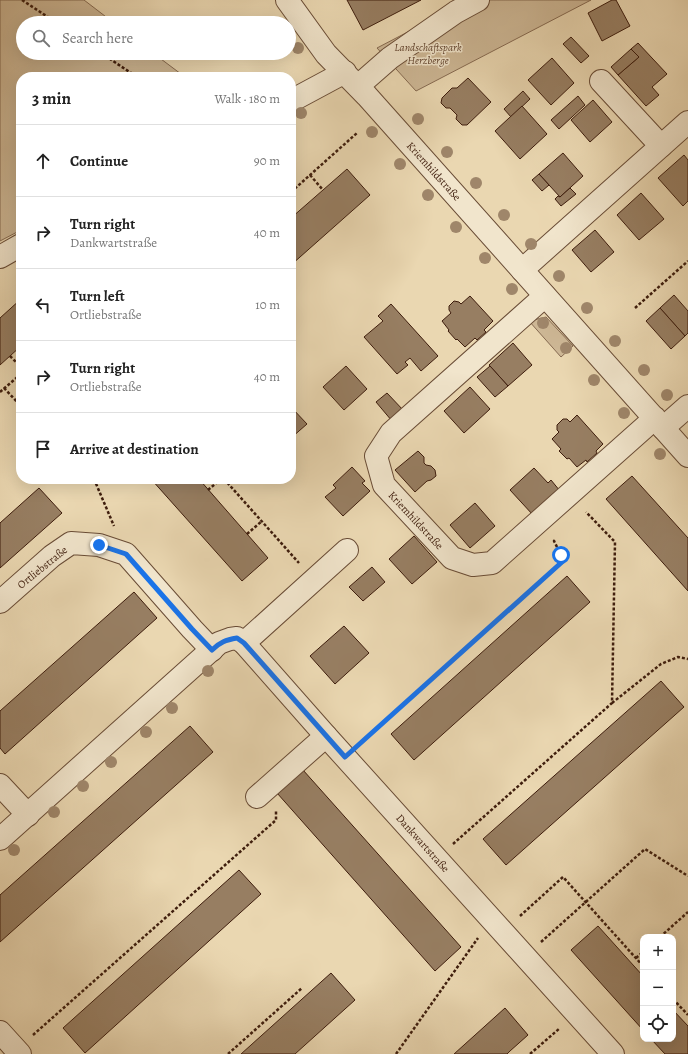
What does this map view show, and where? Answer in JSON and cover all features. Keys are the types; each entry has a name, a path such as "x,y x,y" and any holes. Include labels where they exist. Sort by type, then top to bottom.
{"street":[{"name":"Kriemhildstraße","path":"287,0 326,54 351,79 688,456"},
{"path":"296,99 351,79 390,58 456,12 478,0"},
{"path":"601,80 661,146"},
{"path":"522,270 688,122"},
{"path":"0,257 16,248"},
{"name":"Kriemhildstraße","path":"545,296 391,433 376,456 384,485 452,558 474,565 492,563 659,423"},
{"path":"659,423 688,406"},
{"name":"Ortliebstraße","path":"0,602 52,556 71,543 99,545 126,554"},
{"path":"0,839 229,644 314,580 347,550"},
{"path":"126,554 192,629 229,644"},
{"name":"Dankwartstraße","path":"229,644 326,736 613,1054"},
{"path":"261,794 326,736"},
{"path":"0,785 28,815"},
{"path":"0,1032 18,1052"}],"path":[{"path":"22,0 46,16"},
{"path":"112,60 130,72"},
{"path":"296,188 357,133"},
{"path":"310,175 323,190"},
{"path":"635,308 688,261"},
{"path":"10,356 16,363"},
{"path":"0,392 16,378"},
{"path":"4,388 16,402"},
{"path":"96,484 126,554"},
{"path":"208,490 215,484"},
{"path":"229,484 314,580"},
{"path":"581,517 586,512 615,542 612,703"},
{"path":"247,534 262,521"},
{"path":"345,757 562,562 561,555 554,541 559,536"},
{"path":"437,859 612,703 661,664 678,656 688,659"},
{"path":"18,1052 276,820 276,803 261,794"},
{"path":"525,956 645,850 688,876"},
{"path":"396,1054 479,937 498,927 563,877 640,963"},
{"path":"663,934 688,912"},
{"path":"636,958 640,955"},
{"path":"228,1054 302,988"},
{"path":"676,1002 688,1015"},
{"path":"530,1054 576,1013"}],"green space":[{"path":"0,0 84,0 105,16 16,16 16,60 162,60 178,72 16,72 16,233 0,241"},
{"name":"Landschaftspark Herzberge","path":"469,0 591,0 416,91 377,48"},
{"path":"546,317 573,346 561,357 529,321"}],"building":[{"path":"347,0 421,0 363,30"},
{"path":"612,0 616,0 630,26 602,41 588,13"},
{"path":"571,37 589,56 581,63 563,44"},
{"path":"638,43 667,74 652,87 659,95 646,106 618,75 639,57 631,49"},
{"path":"631,49 639,57 618,75 611,67"},
{"path":"552,58 574,83 551,105 528,80"},
{"path":"468,78 491,102 467,125 462,125 456,119 457,115 450,108 446,108 441,103 442,98 452,88 457,88"},
{"path":"523,91 530,99 511,117 504,109"},
{"path":"578,96 585,105 559,129 551,120"},
{"path":"593,100 612,122 590,142 571,120"},
{"path":"522,106 547,134 520,159 495,131"},
{"path":"563,153 583,176 560,197 539,174"},
{"path":"684,155 688,160 688,201 683,206 658,178"},
{"path":"347,169 370,195 296,261 296,214"},
{"path":"539,174 549,185 542,191 532,180"},
{"path":"570,188 576,194 561,206 555,199 558,196 560,197"},
{"path":"641,193 664,219 639,240 617,215"},
{"path":"595,230 614,252 591,272 572,250"},
{"path":"674,295 688,311 688,333 685,336 660,308"},
{"path":"470,296 493,321 484,330 486,332 477,340 475,338 465,347 448,331 449,330 442,321 451,313 449,306 454,301 461,304"},
{"path":"16,304 16,351 0,365 0,318"},
{"path":"391,304 438,356 421,371 410,358 405,362 408,365 397,374 364,337 383,321 378,316"},
{"path":"660,308 685,336 671,349 646,321"},
{"path":"513,343 532,365 508,386 489,365"},
{"path":"346,366 367,389 344,410 323,387"},
{"path":"490,366 508,386 495,397 477,377"},
{"path":"470,387 490,409 464,433 444,411"},
{"path":"387,393 404,411 392,421 376,402"},
{"path":"296,412 307,424 296,434"},
{"path":"577,415 603,444 596,451 597,453 587,462 586,460 577,467 569,458 567,459 559,451 561,449 552,439 559,432 557,430 557,425 563,419 567,419 570,422"},
{"path":"418,451 424,457 424,463 431,466 435,470 436,476 427,481 415,492 395,470"},
{"path":"352,467 365,481 362,483 370,491 343,516 325,497 336,488 333,485"},
{"path":"534,468 548,483 551,480 560,491 533,515 510,490"},
{"path":"632,476 688,538 688,591 606,499"},
{"path":"155,484 203,484 268,558 242,581"},
{"path":"39,488 62,513 0,568 0,523"},
{"path":"475,503 495,526 470,548 450,525"},
{"path":"414,536 437,562 412,584 389,559"},
{"path":"372,567 385,582 363,601 349,587"},
{"path":"567,576 590,602 414,760 391,734"},
{"path":"134,592 157,618 5,754 0,748 0,711"},
{"path":"344,626 369,653 335,684 310,656"},
{"path":"661,681 684,707 506,865 483,839"},
{"path":"190,726 213,752 0,942 0,895"},
{"path":"303,770 461,947 435,971 277,793"},
{"path":"239,870 261,894 85,1053 63,1028"},
{"path":"598,926 640,973 640,1027 571,950"},
{"path":"331,973 355,1000 295,1054 241,1054"},
{"path":"505,1008 528,1035 507,1054 454,1054"},
{"path":"676,1013 688,1026 688,1054 665,1054 654,1042 676,1042"}],"route":[{"path":"99,545 126,554 212,650 219,643 230,639 237,638 244,643 345,757 562,562 561,555"}]}
